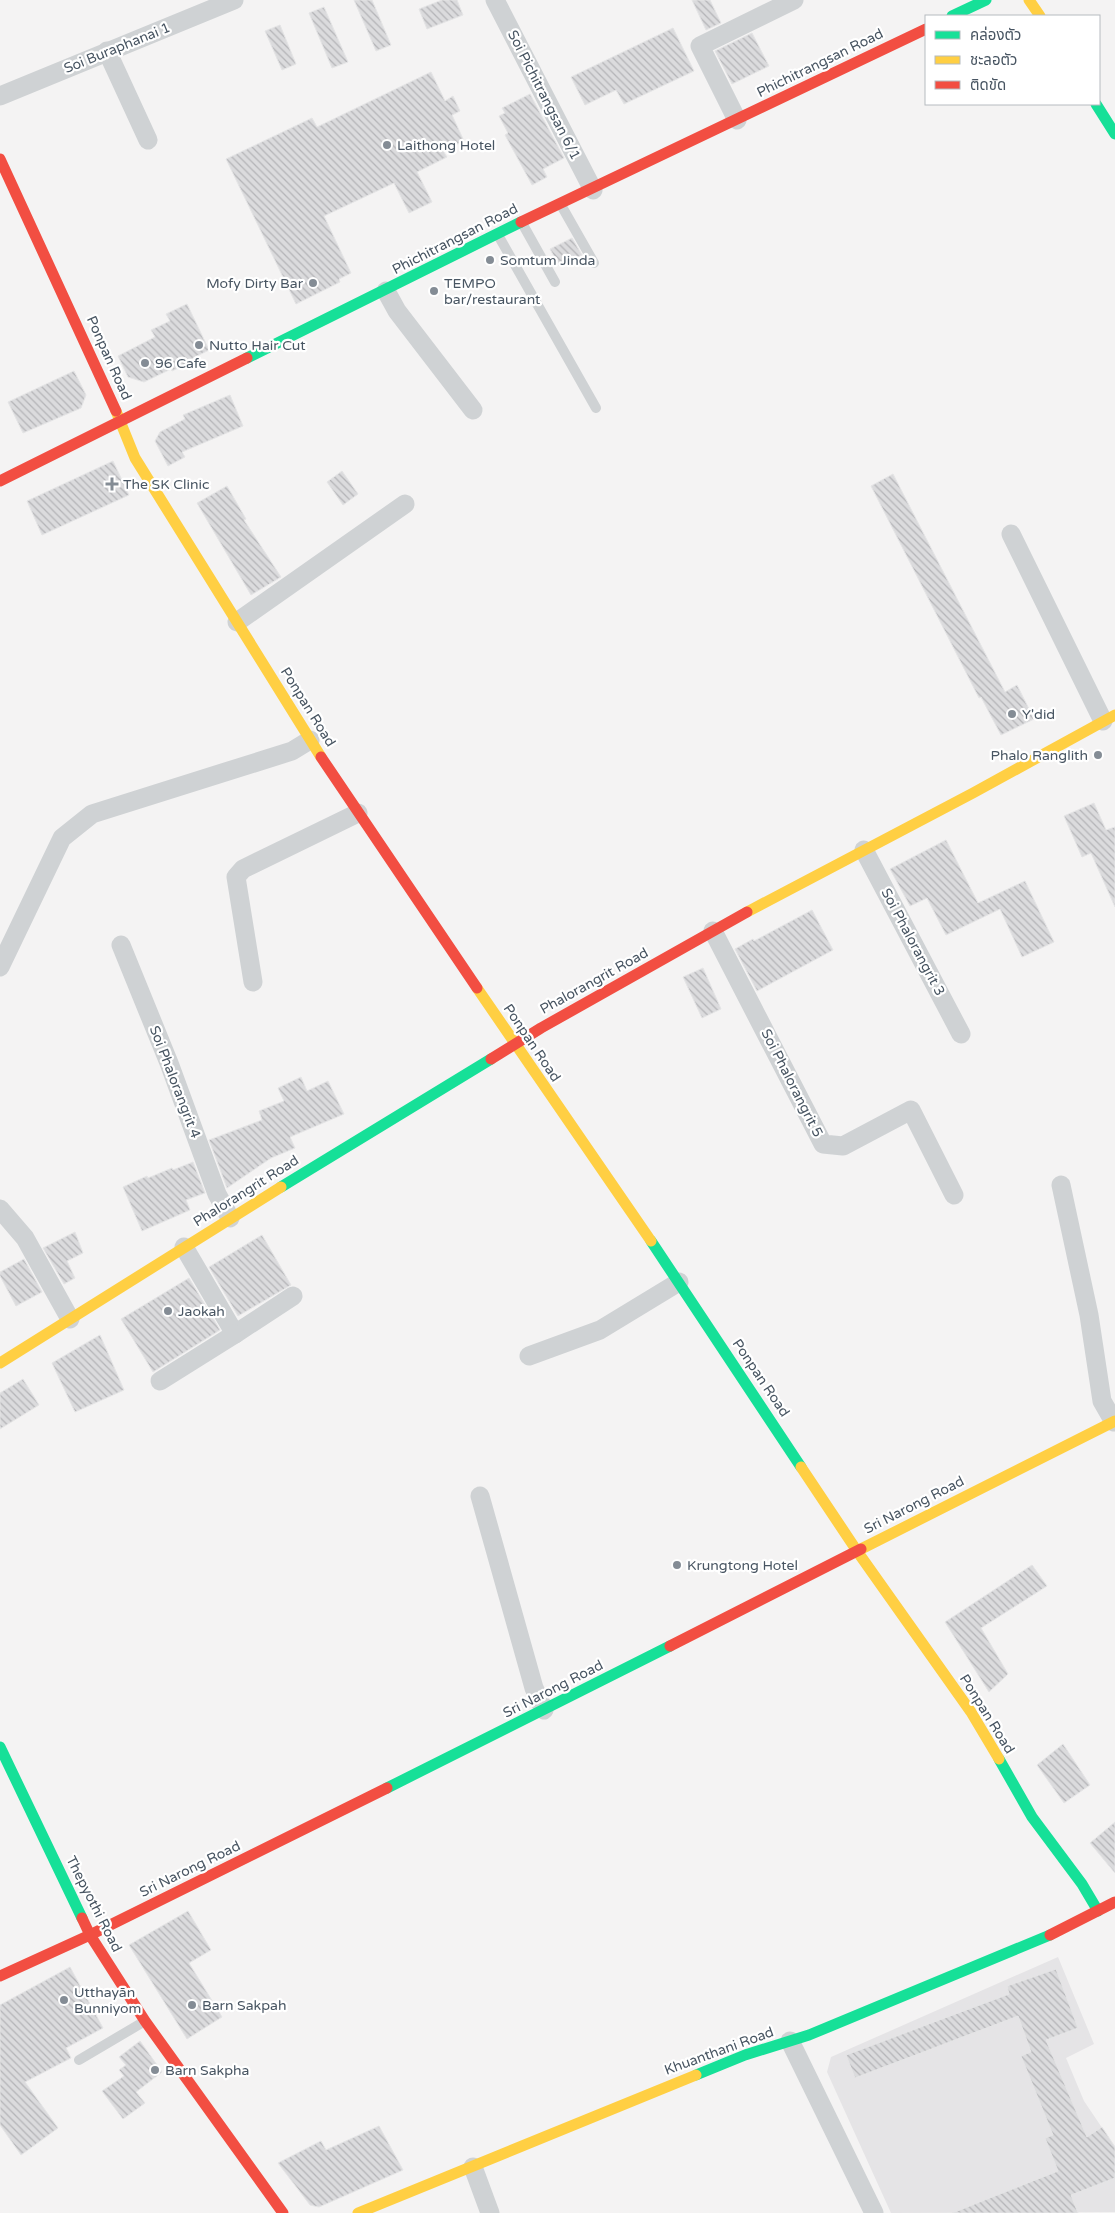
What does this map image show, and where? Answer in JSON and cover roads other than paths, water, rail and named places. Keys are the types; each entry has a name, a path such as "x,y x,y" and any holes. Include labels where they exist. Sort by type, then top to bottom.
{"street":[{"name":"Soi Buraphanai 1","path":"0,96 108,52 204,6 234,0"},
{"path":"737,120 700,46 794,0"},
{"path":"954,15 986,0"},
{"path":"1029,0 1039,15"},
{"name":"Soi Pichitrangsan 6/1","path":"501,2 593,190"},
{"name":"Phichitrangsan Road","path":"0,481 386,291 521,222 593,190 925,29"},
{"path":"108,52 148,140"},
{"path":"1097,105 1115,134"},
{"name":"Ponpan Road","path":"0,159 107,388 135,458 310,740 514,1043 679,1282 857,1551 970,1712 1032,1817 1082,1884 1098,1911"},
{"path":"386,291 397,311 472,410"},
{"path":"237,622 405,504"},
{"path":"1011,534 1109,718"},
{"name":"Phalorangrit Road","path":"0,1363 230,1218 514,1043 713,931 1109,718"},
{"path":"0,967 4,941 62,838 92,814 292,751 310,740"},
{"path":"253,982 236,877 243,869 358,813"},
{"name":"Soi Phalorangrit 3","path":"864,850 961,1034"},
{"name":"Soi Phalorangrit 5","path":"713,931 823,1144 843,1146 911,1110 954,1195"},
{"name":"Soi Phalorangrit 4","path":"121,945 169,1063 217,1194 230,1218"},
{"path":"1061,1185 1089,1315 1102,1401 1115,1421"},
{"path":"0,1209 25,1238 70,1319"},
{"path":"184,1247 235,1334"},
{"path":"530,1356 600,1330 679,1282"},
{"path":"160,1381 293,1296"},
{"name":"Sri Narong Road","path":"0,1976 90,1935 544,1710 1115,1421"},
{"path":"480,1496 534,1688 544,1710"},
{"name":"Thepyothi Road","path":"0,1747 90,1935 145,2021 283,2213"},
{"name":"Khuanthani Road","path":"358,2213 744,2055 809,2036 988,1962 1115,1902"},
{"path":"790,2041 874,2213"},
{"path":"473,2167 490,2213"}],"lane":[{"path":"561,205 594,263"},
{"path":"521,222 555,282"},
{"path":"497,234 596,408"},
{"path":"79,2060 145,2021"}],"place":[{"name":"Laithong Hotel","path":"387,145"},
{"name":"Somtum Jinda","path":"490,260"},
{"name":"Mofy Dirty Bar","path":"313,283"},
{"name":"TEMPO bar/restaurant","path":"434,291"},
{"name":"Nutto Hair Cut","path":"199,345"},
{"name":"96 Cafe","path":"145,363"},
{"name":"The SK Clinic","path":"112,484"},
{"name":"Y'did","path":"1012,714"},
{"name":"Phalo Ranglith","path":"1098,755"},
{"name":"Jaokah","path":"168,1311"},
{"name":"Krungtong Hotel","path":"677,1565"},
{"name":"Utthayān Bunniyom","path":"64,2000"},
{"name":"Barn Sakpah","path":"192,2005"},
{"name":"Barn Sakpha","path":"155,2070"}]}
